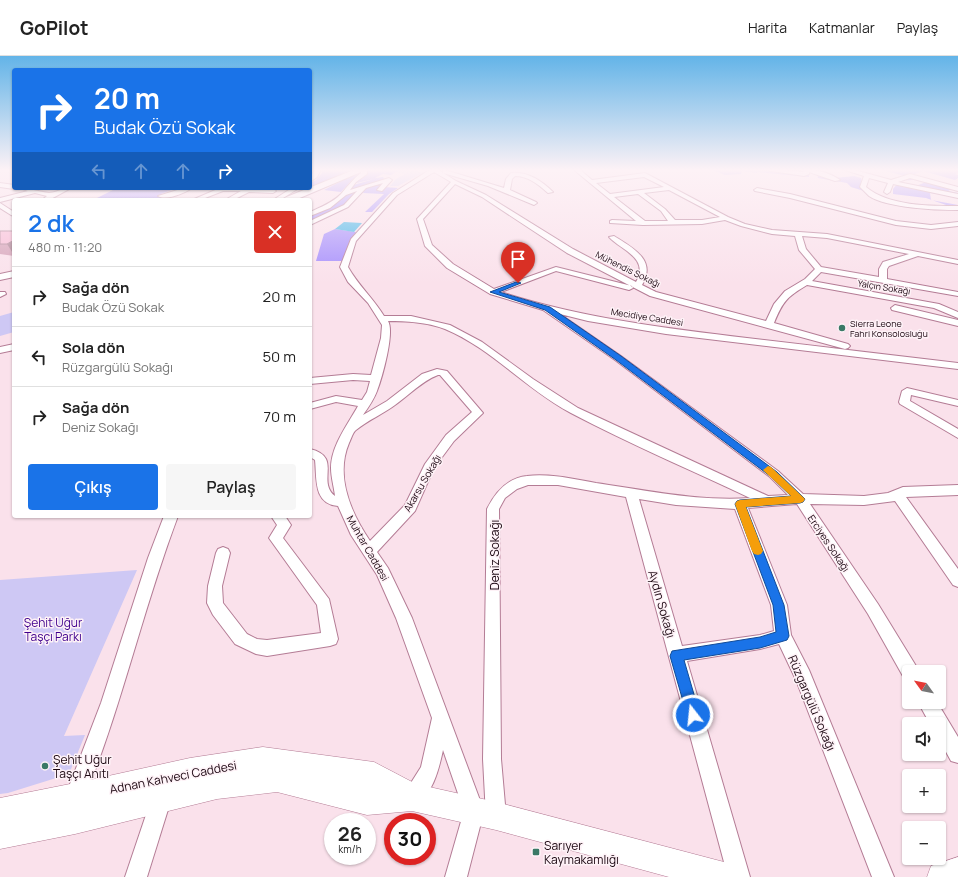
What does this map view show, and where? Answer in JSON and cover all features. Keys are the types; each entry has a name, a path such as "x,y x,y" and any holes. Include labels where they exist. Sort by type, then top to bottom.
{"main road":[{"path":"0,276 12,273"},
{"name":"Adnan Kahveci Caddesi","path":"0,812 190,772 263,760 374,775 412,797"},
{"name":"Adnan Kahveci Caddesi","path":"0,835 75,820 217,785 277,780 367,801 412,797 485,813 724,877"},
{"path":"942,877 958,872"}],"street":[{"path":"312,213 329,207"},
{"path":"312,222 343,207"},
{"name":"Muhtar Caddesi","path":"382,207 354,240 346,257 344,267 347,273 371,302 386,325 386,338 372,392 350,429 341,449 337,467 342,501 356,531 383,572 404,618 440,719 485,813"},
{"name":"Mecidiye Caddesi","path":"431,207 420,219 429,246 450,266 493,292 547,309 588,318 666,331 958,366"},
{"name":"Mühendis Sokağı","path":"502,207 570,251 653,294 769,324 877,356"},
{"path":"623,207 643,223"},
{"path":"659,207 673,222"},
{"path":"706,207 743,225 772,232 827,236 958,262"},
{"path":"834,207 896,223 930,227 958,224"},
{"path":"930,207 958,208"},
{"path":"2,217 12,214"},
{"path":"612,222 702,222 726,218"},
{"path":"797,233 803,250 819,269 958,294"},
{"path":"612,237 639,257 643,263 643,278 636,286"},
{"path":"883,281 883,269 886,264 918,253"},
{"path":"493,292 556,269 653,294"},
{"path":"769,324 778,304 788,293 805,282 819,269"},
{"name":"Yalçın Sokağı","path":"805,282 936,306 958,315"},
{"path":"895,308 958,324"},
{"path":"547,309 618,358 774,474 800,499"},
{"path":"381,318 411,319 447,327 479,344 529,381 574,410 767,501"},
{"path":"0,350 12,347"},
{"name":"Akarsu Sokağı","path":"350,429 391,403 426,376 437,372 443,373 478,412 450,438 429,467 410,508 369,550"},
{"path":"312,381 353,377 376,378"},
{"path":"958,403 907,391 904,402 958,434"},
{"path":"312,405 336,399 366,404"},
{"path":"312,454 316,455 321,460 321,474 327,497 332,501 342,501"},
{"name":"Deniz Sokağı","path":"456,877 485,813 492,759 493,509 502,496 513,486 527,480 558,481 676,500 740,504 800,499"},
{"name":"Erciyes Sokağı","path":"800,499 852,500 890,498 903,492 958,490"},
{"name":"Aydın Sokağı","path":"631,493 739,877"},
{"path":"898,495 958,581"},
{"name":"Erciyes Sokağı","path":"800,499 873,609 906,665"},
{"name":"Rüzgargülü Sokağı","path":"740,504 779,605 783,636 803,676 883,877"},
{"path":"75,797 110,703 155,558 170,518"},
{"path":"224,552 215,586 215,603 218,610 240,639 256,646 267,648 330,639 324,604 276,538 284,525 279,518"},
{"path":"677,656 760,642 783,636"},
{"path":"931,709 958,754"},
{"path":"412,797 425,779 430,767 440,719"},
{"path":"136,877 161,799"}],"green space":[{"path":"12,313 12,333 0,336 0,316"},
{"name":"Şehit Uğur Taşçı Parkı","path":"137,570 64,736 85,735 69,774 8,793 0,794 0,580"}],"shaded area":[{"path":"322,207 342,207 312,221 312,213"},
{"path":"370,207 376,207 372,212 365,212"},
{"path":"335,229 356,232 342,261 316,261 324,234"}],"water":[{"path":"344,222 362,223 354,232 335,229"}],"building":[{"path":"0,231 12,231 12,241 7,244 0,244"}],"slow traffic":[{"path":"758,551 740,504 800,499 768,470"}],"place":[{"name":"Sierra Leone Fahri Konsolosluğu","path":"842,328"},
{"name":"Şehit Uğur Taşçı Anıtı","path":"45,766"},
{"name":"Sarıyer Kaymakamlığı","path":"536,852"}],"route":[{"path":"518,283 493,292 547,309 618,358 774,474 800,499 740,504 779,605 783,636 760,642 677,656 693,715"}]}
